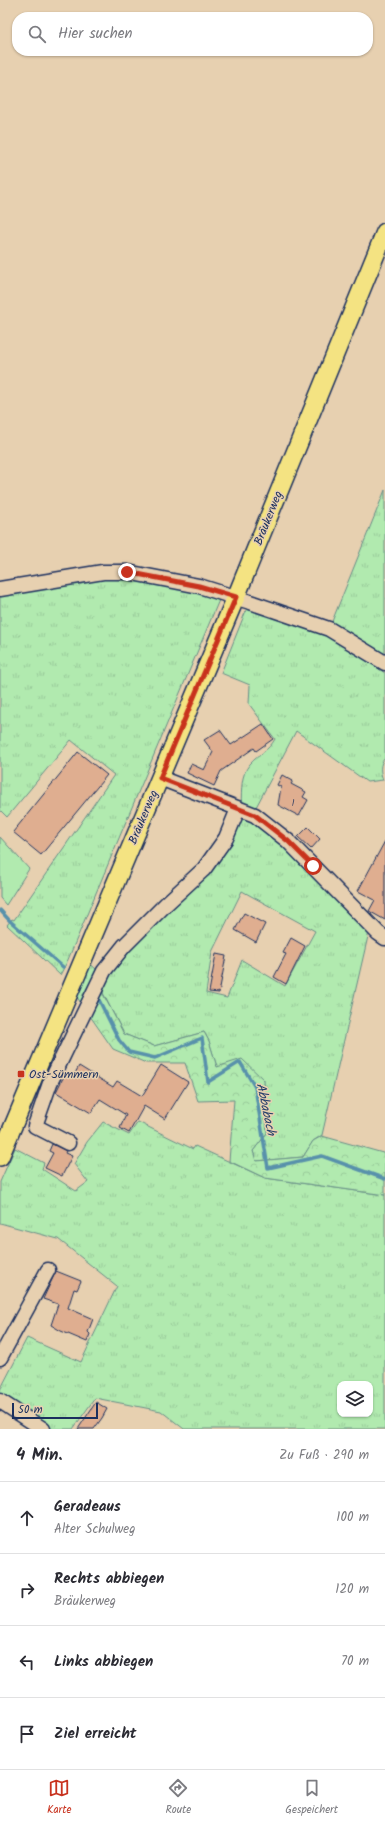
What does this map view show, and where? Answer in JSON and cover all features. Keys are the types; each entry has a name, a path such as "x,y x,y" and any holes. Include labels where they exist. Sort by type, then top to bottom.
{"main road":[{"name":"Bräukerweg","path":"0,1157 5,1130 35,1075 236,597 385,232"}],"street":[{"path":"0,589 103,572 127,572 199,586 329,629 385,663"},
{"path":"160,778 255,815 288,841 378,933 385,938"},
{"path":"68,1143 35,1126 50,1083 104,971 124,946 204,869 226,838 238,809"},
{"path":"35,1075 50,1083"},
{"path":"0,1358 48,1270"},
{"path":"0,1401 43,1429"}],"green space":[{"path":"385,490 385,663 329,629"},
{"path":"101,577 172,584 219,600 67,962 60,975 7,925 12,919 14,920 114,775 71,740 7,817 0,810 0,595"},
{"path":"247,608 306,627 337,640 385,673 385,758 381,768 383,780 367,782 296,731 255,809 241,804 242,783 247,768 270,746 275,739 249,704 250,685 221,673"},
{"path":"241,813 287,843 369,932 322,1135 313,1141 303,1157 256,1161 253,1151 267,1133 217,1067 209,1041 204,1032 154,1046 124,1034 103,993 105,977 170,905","holes":["242,891 315,931 285,986 242,960 227,998 206,993 212,952"]},
{"path":"0,837 29,869 6,905 0,898"},
{"path":"87,961 105,977 103,994 124,1034 154,1046 204,1032 209,1041 217,1067 242,1059 264,1080 267,1133 253,1151 256,1161 303,1157 313,1141 322,1136 383,1153 385,1156 385,1195 265,1178 229,1161 234,1100 198,1101 185,1063 146,1063 113,1049 74,993"},
{"path":"103,1122 129,1135 138,1122 193,1149 195,1146 265,1178 385,1195 385,1429 184,1429 161,1411 95,1398 73,1429 51,1429 0,1393 0,1390 27,1338 81,1362 117,1286 58,1239 0,1223 0,1182 15,1148 44,1163 42,1169 76,1191 88,1182 74,1164 87,1142"}],"building":[{"path":"263,724 273,739 256,751 254,748 221,771 214,786 187,773 191,764 204,770 213,752 204,740 220,730 231,745"},
{"path":"78,752 107,775 41,855 13,832"},
{"path":"282,775 293,781 291,784 306,792 303,797 308,800 299,816 278,805 281,787 277,785"},
{"path":"308,827 320,839 311,849 298,837"},
{"path":"385,841 385,920 369,911 375,900 358,891"},
{"path":"244,913 265,924 256,942 235,930"},
{"path":"291,938 305,946 286,984 274,977 286,954 283,953"},
{"path":"216,954 226,956 219,993 209,992"},
{"path":"161,1065 188,1082 165,1119 144,1106 129,1133 120,1128 126,1115 100,1099 91,1113 56,1092 66,1072 73,1077 79,1066 113,1087 117,1081 142,1096"},
{"path":"52,1144 66,1151 65,1153 72,1156 62,1176 45,1168 53,1153 49,1151"},
{"path":"56,1271 81,1281 77,1290 74,1289 68,1308 93,1319 88,1332 90,1334 87,1342 51,1325 58,1304 43,1299"},
{"path":"96,1402 107,1409 102,1418 94,1429 78,1429"}],"waterway":[{"name":"Abbabach","path":"0,910 10,921 63,967"},
{"name":"Abbabach","path":"97,996 119,1040 129,1052 155,1058 202,1038 208,1082 240,1062 255,1087 268,1168 322,1156 385,1179"}],"place":[{"name":"Ost-Sümmern","path":"21,1074"}],"route":[{"path":"127,572 199,586 236,597 160,778 255,815 288,841 313,866"}]}
